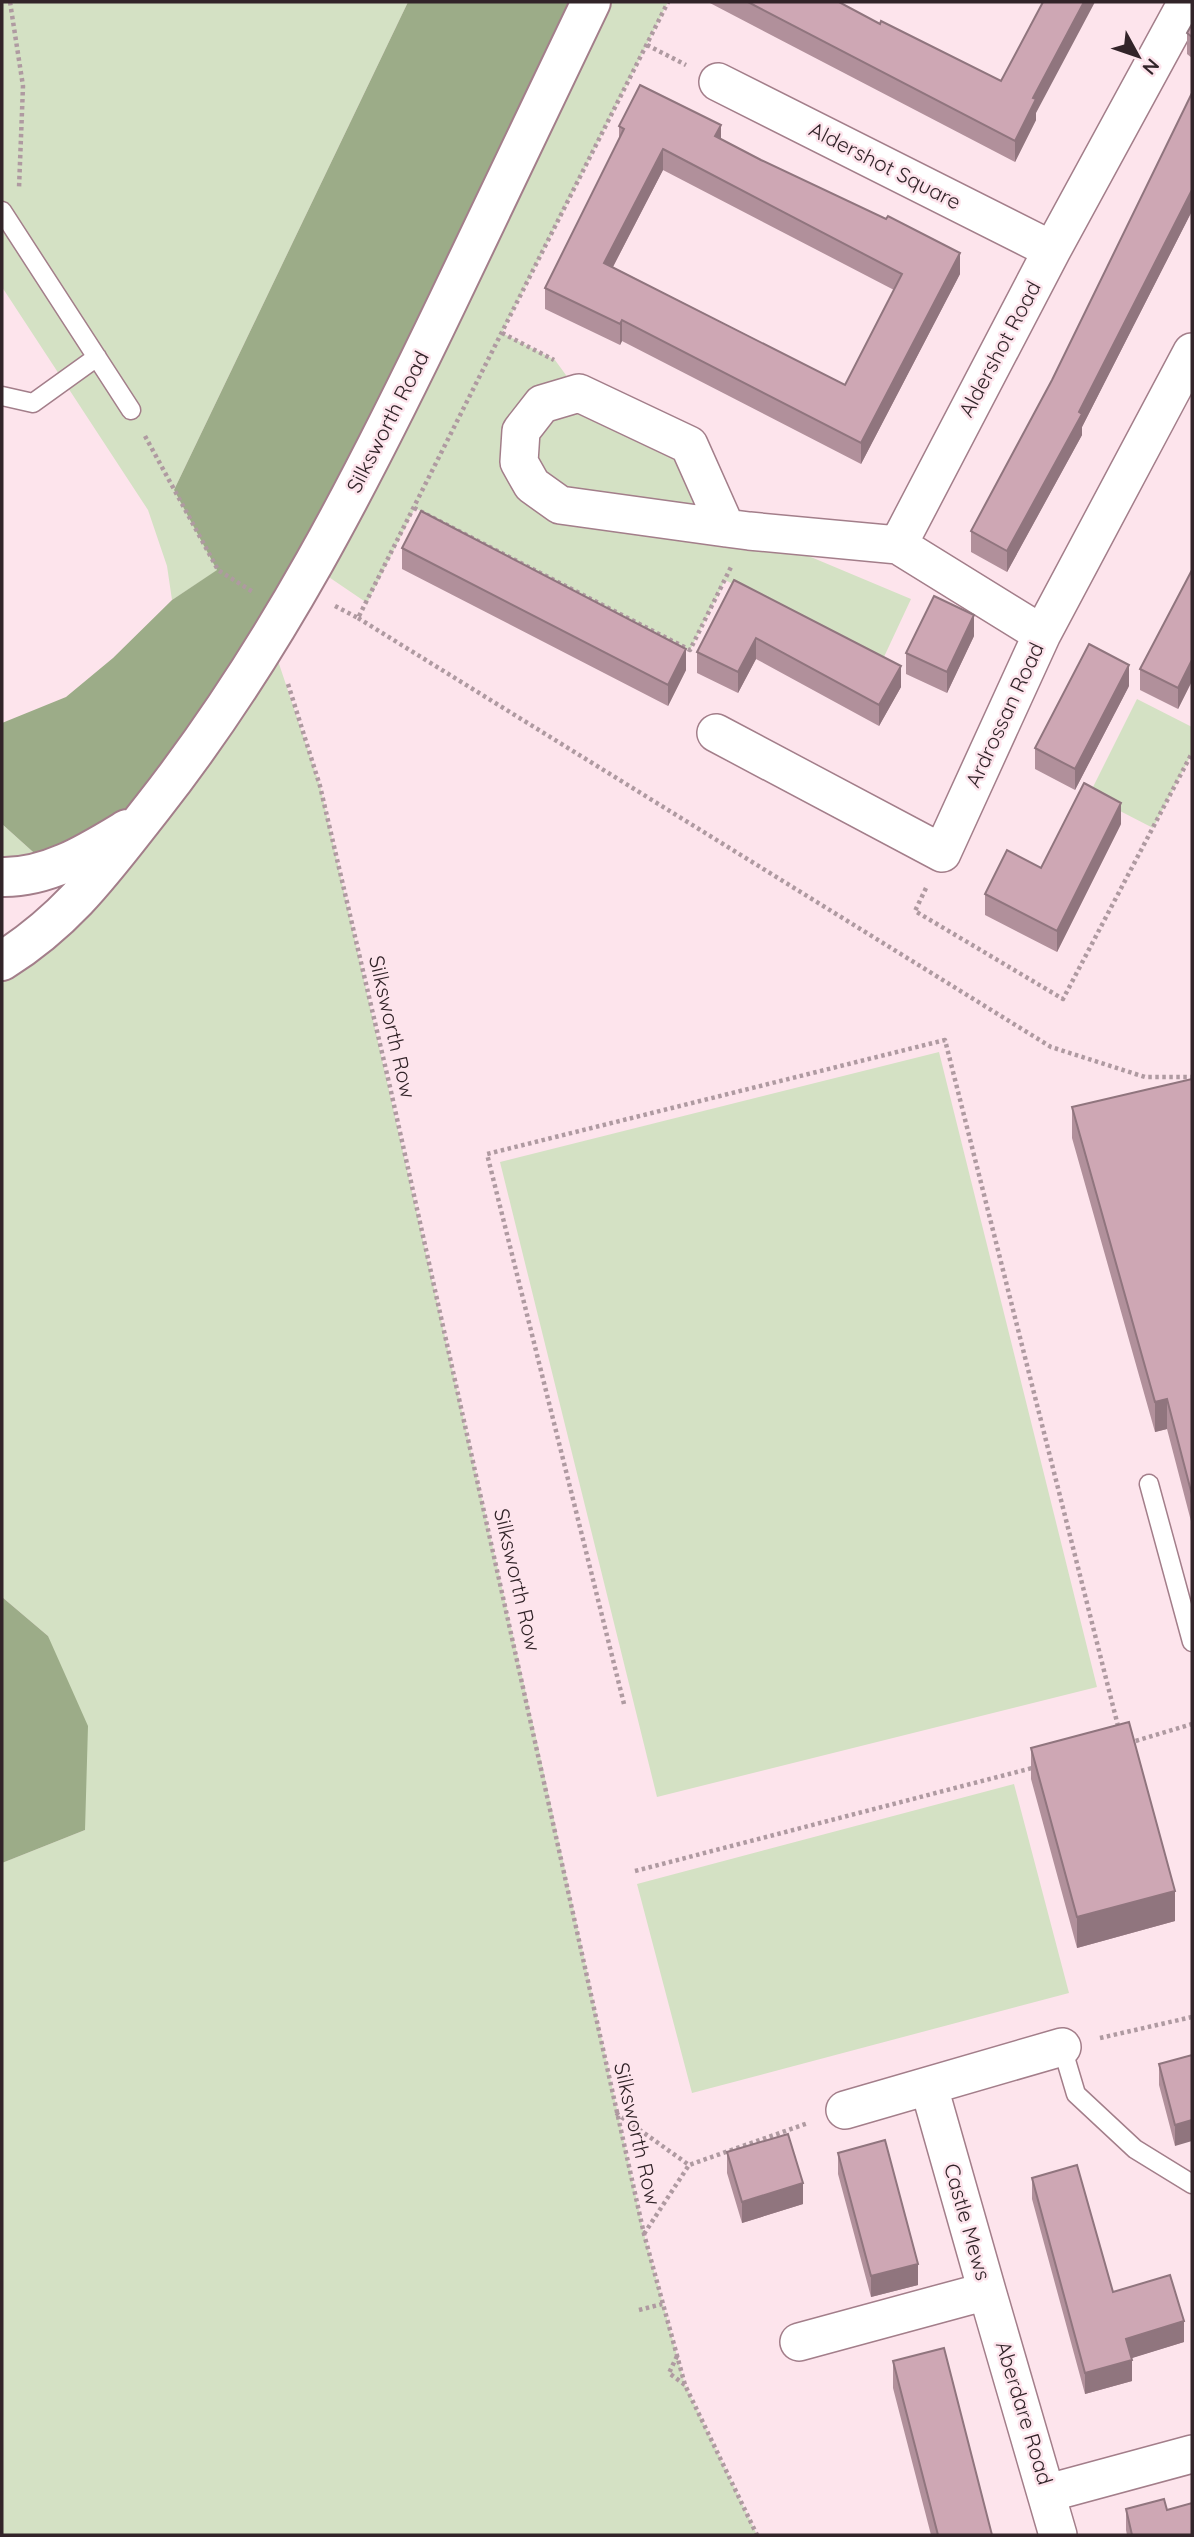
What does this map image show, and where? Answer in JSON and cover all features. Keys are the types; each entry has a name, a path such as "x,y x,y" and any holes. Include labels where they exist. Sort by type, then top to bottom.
{"street":[{"name":"Silksworth Road","path":"2,961 37,939 93,885 223,713 314,566 393,416 591,2"},
{"name":"Aldershot Road","path":"898,545 1052,250 1187,2"},
{"name":"Aldershot Square","path":"718,82 1052,250"},
{"name":"Ardrossan Road","path":"942,853 1042,634 1192,352"},
{"path":"737,529 689,445 579,393 542,404 521,430 519,462 532,485 561,505 737,529 898,545 1042,634"},
{"path":"716,733 942,853"},
{"name":"Silksworth Road","path":"2,877 52,869 89,852 144,818"},
{"path":"845,2110 1062,2047"},
{"name":"Castle Mews","path":"799,2343 987,2291 929,2087"},
{"name":"Aberdare Road","path":"987,2291 1048,2493 1058,2535"},
{"path":"1048,2493 1192,2454"}],"lane":[{"path":"2,211 131,410"},
{"path":"2,396 33,403 97,357"},
{"path":"1149,1484 1192,1642"},
{"path":"1062,2047 1076,2094 1135,2149 1192,2184"}],"path":[{"path":"10,2 23,86 17,231"},
{"path":"358,618 668,2"},
{"path":"131,410 218,570 250,590"},
{"path":"414,508 690,650 737,529"},
{"path":"329,603 358,618 1051,1047 1145,1077 1192,1077"},
{"name":"Silksworth Row","path":"286,679 320,786 387,1074 541,1760 615,2113 644,2234 685,2385 757,2535"},
{"path":"942,853 915,911 1063,999 1192,754"},
{"path":"624,1704 487,1154 945,1040 1119,1731"},
{"path":"1123,1745 1192,1724"},
{"path":"635,1871 1044,1765"},
{"path":"1062,2047 1192,2017"},
{"path":"644,2234 689,2165 845,2110"},
{"path":"615,2113 689,2165"},
{"path":"639,2310 662,2304"},
{"path":"677,2355 669,2373 685,2385"}],"green space":[{"path":"2,2 408,2 174,490 218,570 172,600 167,566 148,510 2,287"},
{"path":"408,2 591,2 393,416 186,766 52,869 2,824 2,723 66,697 113,658 172,600 217,570 174,490"},
{"path":"591,2 668,2 502,333 555,360 579,393 689,445 749,531 911,599 883,659 725,580 690,650 415,508 367,603 314,567"},
{"path":"271,640 320,786 541,1760 644,2234 685,2385 757,2535 2,2535 2,1863 85,1830 48,1636 2,1597 2,961"},
{"path":"1137,699 1192,727 1192,753 1153,828 1089,795"},
{"path":"2,824 52,869 2,877"},
{"path":"939,1052 1097,1687 657,1797 500,1162"},
{"path":"2,1597 48,1636 88,1726 85,1830 2,1863"},
{"path":"1014,1784 1069,1993 692,2093 637,1884"}],"building":[{"path":"748,2 839,2 1001,81 1043,2 1084,2 1033,98 1036,99 1015,141"},
{"path":"1192,24 1192,37 1187,33"},
{"path":"640,85 721,125 715,136 886,219 888,216 960,253 861,443 622,320 620,324 545,288 624,129 619,126","holes":["663,149 902,274 845,385 604,263"]},
{"path":"1192,93 1192,190 1079,412 1082,414 1007,551 971,531 1052,380"},
{"path":"421,511 686,649 668,685 402,548"},
{"path":"1192,570 1192,660 1178,688 1140,669"},
{"path":"734,580 901,666 879,705 756,638 738,672 697,652"},
{"path":"934,596 974,615 947,672 906,653"},
{"path":"1089,644 1129,665 1075,769 1035,748"},
{"path":"1084,783 1121,803 1057,931 985,894 1007,850 1041,868"},
{"path":"1192,1079 1192,1495 1167,1399 1155,1402 1072,1107"},
{"path":"1129,1722 1175,1891 1077,1917 1031,1748"},
{"path":"1192,2055 1192,2120 1175,2125 1159,2064"},
{"path":"788,2134 803,2183 742,2202 727,2152"},
{"path":"885,2140 918,2264 871,2276 838,2153"},
{"path":"1077,2165 1113,2292 1170,2275 1184,2321 1126,2339 1132,2360 1085,2373 1032,2178"},
{"path":"944,2348 992,2535 938,2535 893,2361"},
{"path":"1164,2499 1167,2510 1192,2503 1192,2535 1132,2535 1126,2509"}]}
